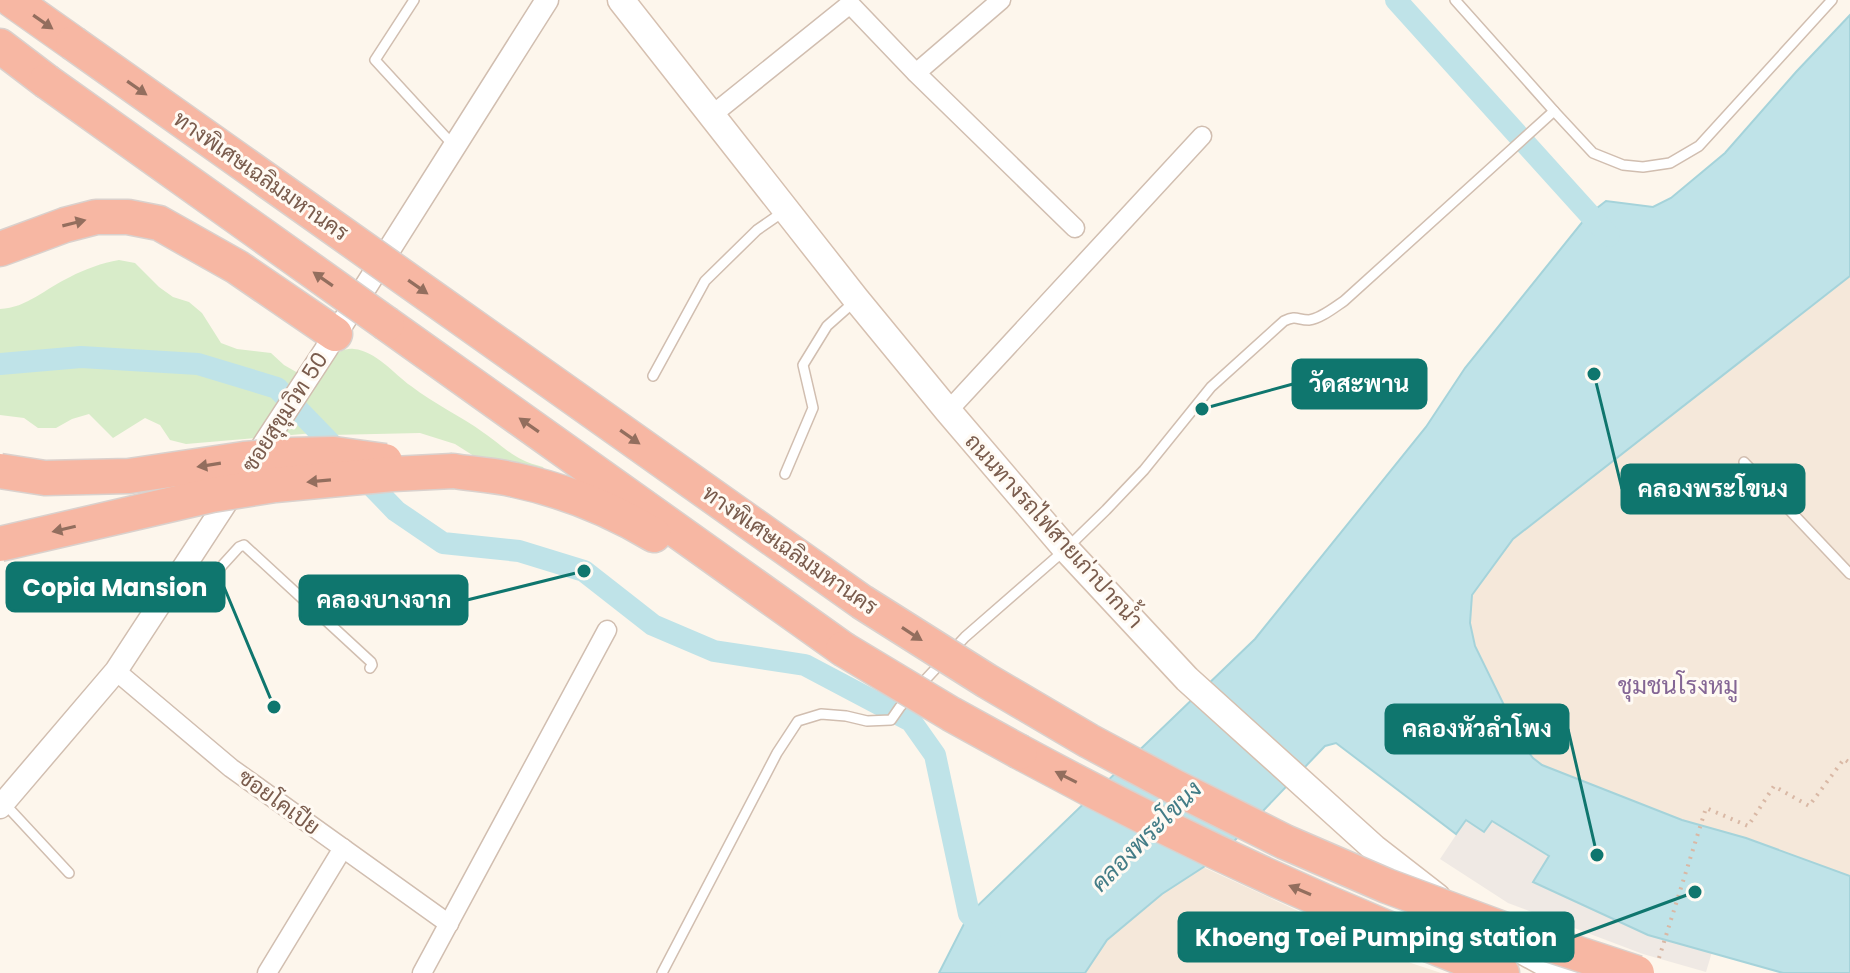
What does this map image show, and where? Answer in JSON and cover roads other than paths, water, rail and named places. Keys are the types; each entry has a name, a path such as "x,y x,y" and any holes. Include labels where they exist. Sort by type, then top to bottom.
{"highway":[{"name":"ทางพิเศษเฉลิมมหานคร","path":"12,0 862,602 987,681 1159,778 1285,842 1387,886 1511,932 1648,965"},
{"path":"0,46 843,649"},
{"path":"0,61 46,81"},
{"path":"0,249 96,217 128,217 159,223 237,267 335,334"},
{"path":"0,471 45,478 129,476 244,459 334,454 514,479 573,497 638,525 965,722 1058,773 1297,888 1502,973"},
{"path":"0,544 212,495 275,485 453,471"}],"main road":[{"name":"ถนนทางรถไฟสายเก่าปากน้ำ","path":"621,0 948,411 1066,549 1187,679 1324,804 1423,888 1544,968 1570,973"}],"street":[{"name":"ซอยสุขุมวิท 50","path":"2,805 116,671 307,379 547,0"},
{"path":"916,73 1001,0"},
{"path":"712,115 850,1 916,73 1075,228"},
{"path":"948,411 1202,136"},
{"path":"422,973 607,630"},
{"name":"ซอยโคเปีย","path":"116,671 231,768 449,924"},
{"path":"267,973 343,848"}],"lane":[{"path":"414,0 375,60 454,146"},
{"path":"1455,0 1593,153 1623,165 1643,167 1670,163 1699,146 1832,0"},
{"path":"662,973 777,753 798,721 821,714 867,721 891,720 965,637 1106,510 1144,470 1211,387 1284,321 1297,317 1309,320 1344,301 1554,111"},
{"path":"653,376 705,281 757,230 786,210"},
{"path":"785,474 813,408 803,365 827,326 856,299"},
{"path":"1744,462 1850,574"},
{"path":"188,561 212,583 244,545 371,662 370,668"},
{"path":"2,805 69,873"}],"water":[{"path":"1850,15 1850,276 1513,539 1472,595 1470,623 1475,646 1524,746 1542,765 1682,820 1746,838 1850,876 1850,973 1783,973 1648,935 1533,882 1549,856 1492,821 1484,832 1466,820 1456,834 1336,743 1325,746 1219,857 1162,894 1107,940 1085,973 939,973 969,914 1255,639 1426,427 1465,368 1588,215 1606,201 1653,207 1671,198 1725,153"}],"waterway":[{"path":"1396,0 1609,236"},
{"path":"0,364 81,357 198,364 277,388 396,511 443,543 519,551 584,571 653,625 714,651 805,665 911,721 935,755 969,914 990,936"}],"place":[{"name":"คลองพระโขนง","path":"1594,374"},
{"name":"วัดสะพาน","path":"1202,409"},
{"name":"คลองบางจาก","path":"584,571"},
{"name":"Copia Mansion","path":"274,707"},
{"name":"คลองหัวลำโพง","path":"1597,855"},
{"name":"Khoeng Toei Pumping station","path":"1695,892"}],"district":[{"name":"ชุมชนโรงหมู","path":"1678,685"}]}
